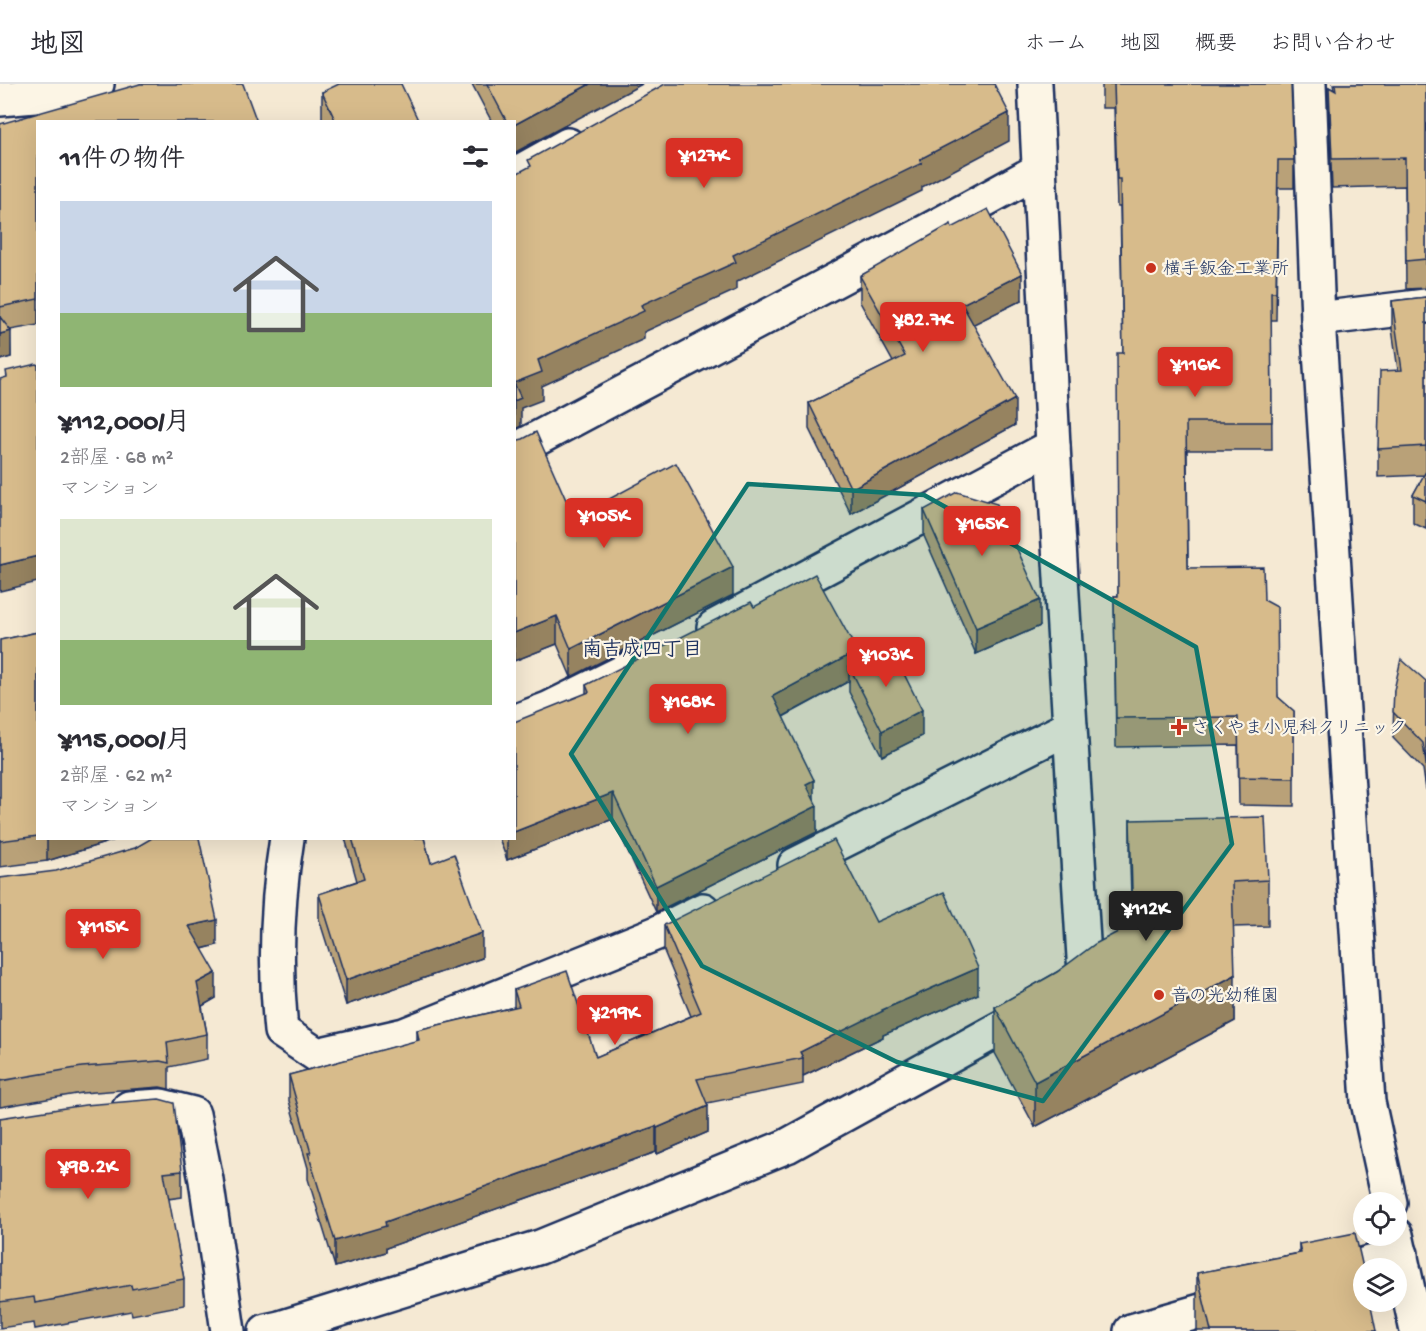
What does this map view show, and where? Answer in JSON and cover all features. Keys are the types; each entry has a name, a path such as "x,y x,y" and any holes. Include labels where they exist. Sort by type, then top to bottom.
{"street":[{"path":"0,99 81,92 97,84"},
{"path":"266,1331 540,1246 787,1146 1048,1002 1085,974 1053,446 1035,84"},
{"path":"1309,84 1318,319 1368,1102 1388,1192"},
{"path":"516,174 597,129"},
{"path":"516,450 1039,170"},
{"path":"1318,319 1426,306"},
{"path":"688,641 1053,446"},
{"path":"516,721 548,709 655,656"},
{"path":"771,877 1070,727"},
{"path":"287,840 281,878 279,1002 281,1031 317,1055 404,1035 657,933 729,897"},
{"path":"105,1110 161,1106 193,1114 206,1180 228,1331"},
{"path":"1298,1284 1394,1246"},
{"path":"1399,1246 1417,1331"},
{"path":"1135,1331 1263,1294"}],"highlighted area":[{"path":"748,484 924,495 1196,647 1232,844 1043,1101 897,1062 702,966 571,754"}],"building":[{"path":"140,84 243,84 256,120 36,120 36,299 0,307 0,124"},
{"path":"339,84 401,84 418,120 335,120 322,92"},
{"path":"487,84 590,84 516,124 516,120 506,120"},
{"path":"665,84 994,84 1009,113 920,159 922,163 733,255 736,262 641,305 644,311 538,360 542,372 516,382 516,174 531,166 528,160"},
{"path":"1114,84 1291,84 1294,160 1278,160 1276,292 1271,292 1272,422 1186,422 1188,568 1263,567 1264,600 1277,607 1278,697 1294,711 1294,778 1239,777 1238,717 1116,718 1114,596 1118,596 1117,353 1123,353 1120,179 1117,179"},
{"path":"1335,84 1426,84 1426,259 1406,261 1405,158 1332,159 1329,87 1336,91"},
{"path":"988,209 1022,274 962,304 1015,399 851,489 809,403 905,356 860,276 951,224 952,228"},
{"path":"1426,297 1426,446 1378,449 1380,371 1402,370 1392,301"},
{"path":"0,317 11,331 0,334"},
{"path":"36,364 36,556 0,565 0,379 7,377 6,371"},
{"path":"516,387 521,398 516,400"},
{"path":"536,432 574,518 676,463 733,567 571,649 557,616 516,632 516,441"},
{"path":"1426,471 1426,501 1413,495"},
{"path":"957,492 997,504 1040,600 976,628 924,510"},
{"path":"815,574 857,651 773,696 814,780 806,784 817,806 656,886 613,793 516,831 516,721 589,692 586,685 751,602 754,607"},
{"path":"36,632 36,836 0,841 0,640"},
{"path":"890,646 922,710 882,731 849,666"},
{"path":"1401,659 1426,681 1426,764 1423,743 1393,712 1394,690"},
{"name":"音の光幼稚園","path":"1265,817 1268,880 1232,882 1235,975 1035,1082 995,1007 1057,972 1095,944 1133,924 1130,820"},
{"path":"149,840 199,840 217,920 189,926 216,973 197,983 207,1034 167,1042 169,1063 160,1061 82,1067 0,1081 0,878 56,871 135,848"},
{"path":"353,840 425,840 431,863 454,854 482,933 346,980 319,894 364,879"},
{"path":"834,840 876,922 944,892 978,968 882,1010 800,1052 803,1058 697,1079 708,1106 657,1128 656,1126 385,1222 386,1226 335,1241 308,1153 311,1153 289,1075 419,1040 417,1030 519,1006 514,990 567,971 596,1057 701,1012 664,925"},
{"path":"159,1099 174,1103 182,1171 164,1173 184,1279 132,1289 131,1285 35,1303 34,1297 0,1302 0,1118 85,1105"},
{"path":"1353,1233 1353,1246 1358,1246 1361,1258 1353,1258 1353,1312 1372,1312 1376,1331 1211,1331 1197,1273 1301,1253 1299,1244"}],"place":[{"name":"横手鈑金工業所","path":"1151,268"},
{"name":"さくやま小児科クリニック","path":"1179,727"},
{"name":"音の光幼稚園","path":"1159,995"}],"district":[{"name":"南吉成四丁目","path":"642,648"}]}
